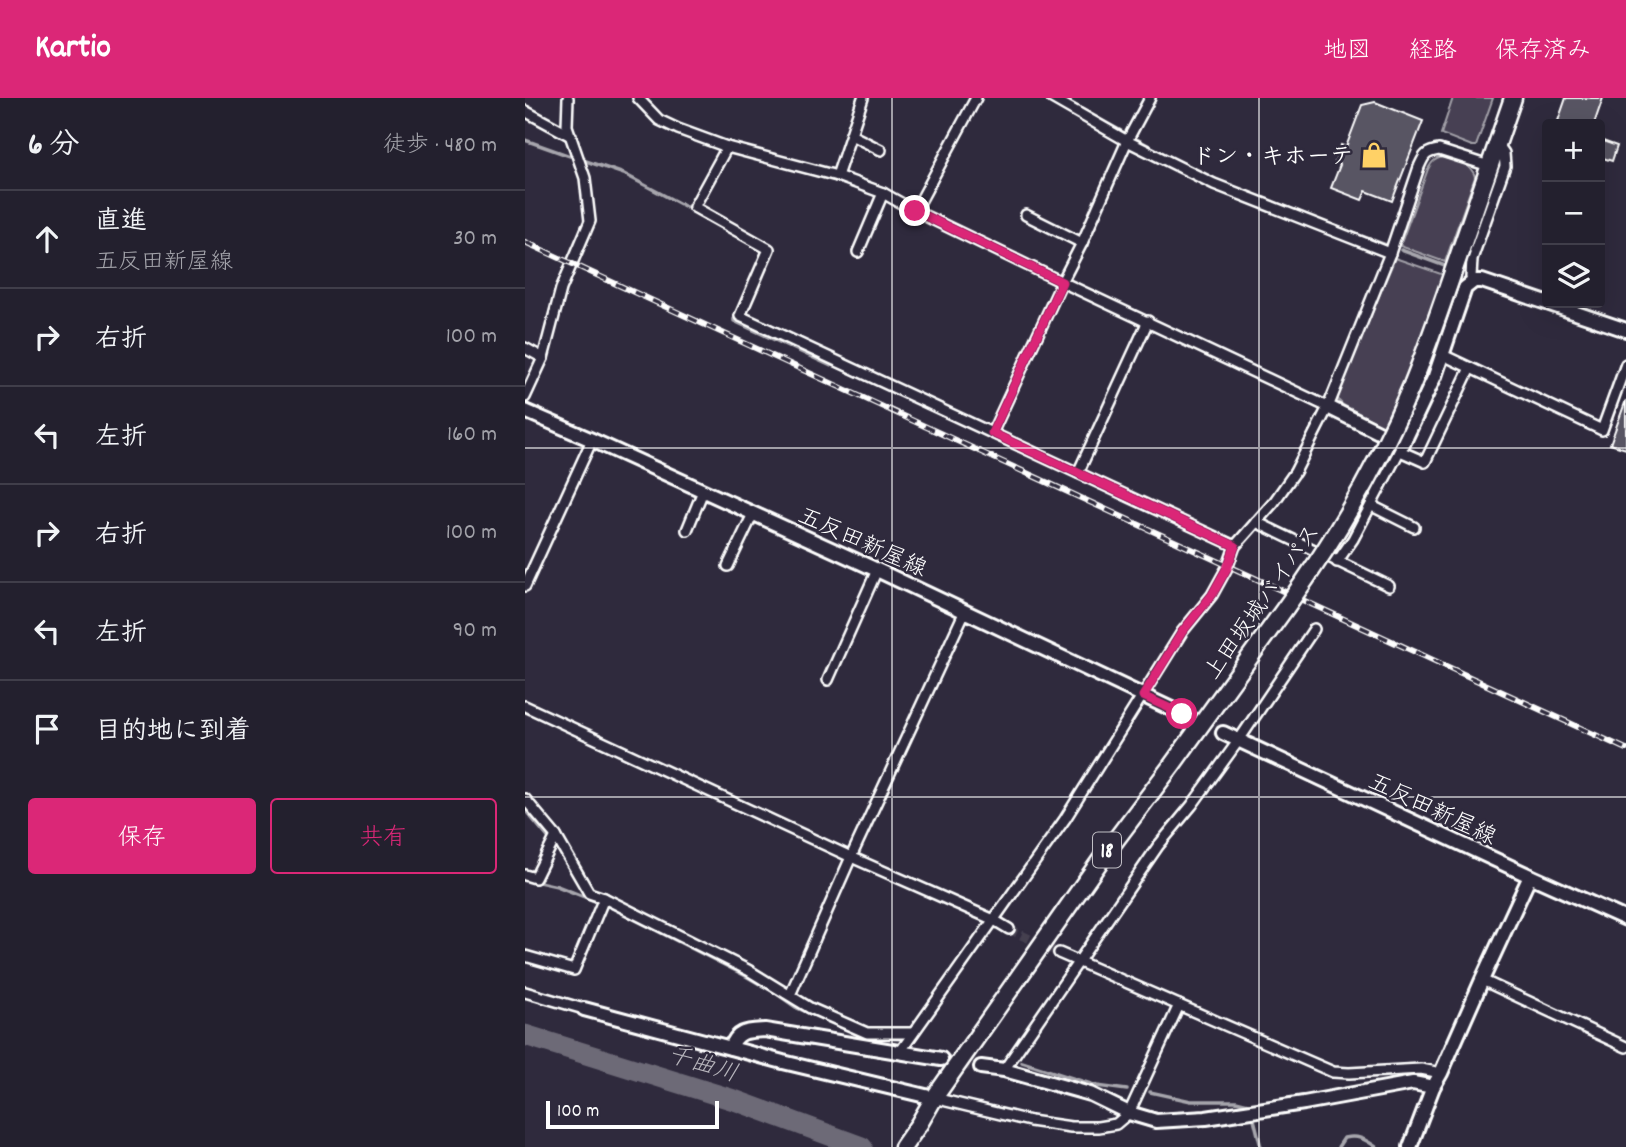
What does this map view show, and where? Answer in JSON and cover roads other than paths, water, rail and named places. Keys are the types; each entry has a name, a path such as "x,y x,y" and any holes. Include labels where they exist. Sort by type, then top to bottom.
{"highway":[{"name":"上田坂城バイパス","path":"903,1147 934,1098 1105,854 1314,568 1343,522 1376,462 1412,386 1461,249 1497,166 1497,143 1513,98"}],"street":[{"path":"525,397 543,358 561,289 590,221 585,178 567,126 568,98"},
{"path":"638,98 659,120 678,129 727,147 838,176 883,193 1062,282 1328,407 1425,462 1470,368"},
{"path":"838,176 863,98"},
{"path":"915,211 976,98"},
{"path":"1052,98 1127,141 1214,184 1390,253"},
{"path":"992,433 1127,141 1150,98"},
{"path":"525,111 571,136"},
{"path":"851,135 881,150"},
{"path":"727,147 694,207 769,249 740,316 1235,546"},
{"path":"900,1052 1065,819 1182,632 1212,595 1228,566 1235,546 1274,502 1295,472 1328,407 1390,253 1419,167 1424,156 1430,151 1439,150 1497,166 1472,259 1471,277 1474,281"},
{"path":"858,252 883,193"},
{"path":"1026,215 1082,243"},
{"path":"1337,562 1372,506 1402,448 1435,376 1465,288 1474,281 1482,281 1626,330"},
{"path":"1078,474 1148,321"},
{"path":"525,348 543,358"},
{"path":"1443,355 1602,430 1626,364"},
{"name":"五反田新屋線","path":"525,411 877,570 1182,714"},
{"path":"525,586 592,440"},
{"path":"687,530 703,491"},
{"path":"1372,506 1414,527"},
{"path":"728,566 753,514"},
{"path":"1256,522 1389,586"},
{"path":"828,680 877,570"},
{"path":"790,995 965,611"},
{"path":"1004,1070 1159,846 1239,740 1314,629"},
{"path":"525,706 1009,929"},
{"name":"五反田新屋線","path":"1223,733 1626,919"},
{"path":"525,799 589,893 602,902 748,970 810,1008 867,1033 913,1033"},
{"path":"525,875 534,878 554,840"},
{"path":"1410,1147 1433,1087 1529,876"},
{"path":"525,956 574,970 602,902"},
{"path":"1059,953 1333,1072 1420,1069 1441,1073"},
{"path":"1482,980 1626,1047"},
{"path":"525,992 783,1062 1030,1121 1071,1127 1116,1125 1129,1113 1179,1005"},
{"path":"731,1048 734,1038 742,1032 765,1030 941,1059"},
{"path":"981,1067 1004,1070 1090,1094 1129,1113 1156,1121 1206,1118 1413,1083 1433,1087"}],"waterway":[{"path":"1062,98 1123,132"},
{"path":"1135,138 1177,161"},
{"path":"525,140 570,156"},
{"path":"583,160 624,174 688,208"},
{"path":"1296,212 1386,245"},
{"path":"1401,250 1445,266"},
{"path":"734,319 831,366"},
{"path":"525,810 550,840"},
{"path":"551,856 539,882 557,886 610,907 744,975 797,1008 868,1038 902,1039"},
{"name":"千曲川","path":"525,1035 737,1101 862,1147"},
{"path":"921,1049 942,1053"},
{"path":"990,1062 1001,1062"},
{"path":"1022,1062 1097,1086 1127,1090"},
{"path":"1150,1092 1191,1101 1236,1101 1248,1104 1250,1108"},
{"path":"1253,1115 1261,1147"},
{"path":"1338,1147 1344,1138 1353,1137 1376,1147"}],"tunnel":[{"path":"1182,714 1223,733"},
{"path":"1009,929 1059,953"},
{"path":"941,1059 981,1067"}],"railway":[{"path":"525,242 1626,749"}],"place":[{"name":"ドン・キホーテ","path":"1374,155"}]}
